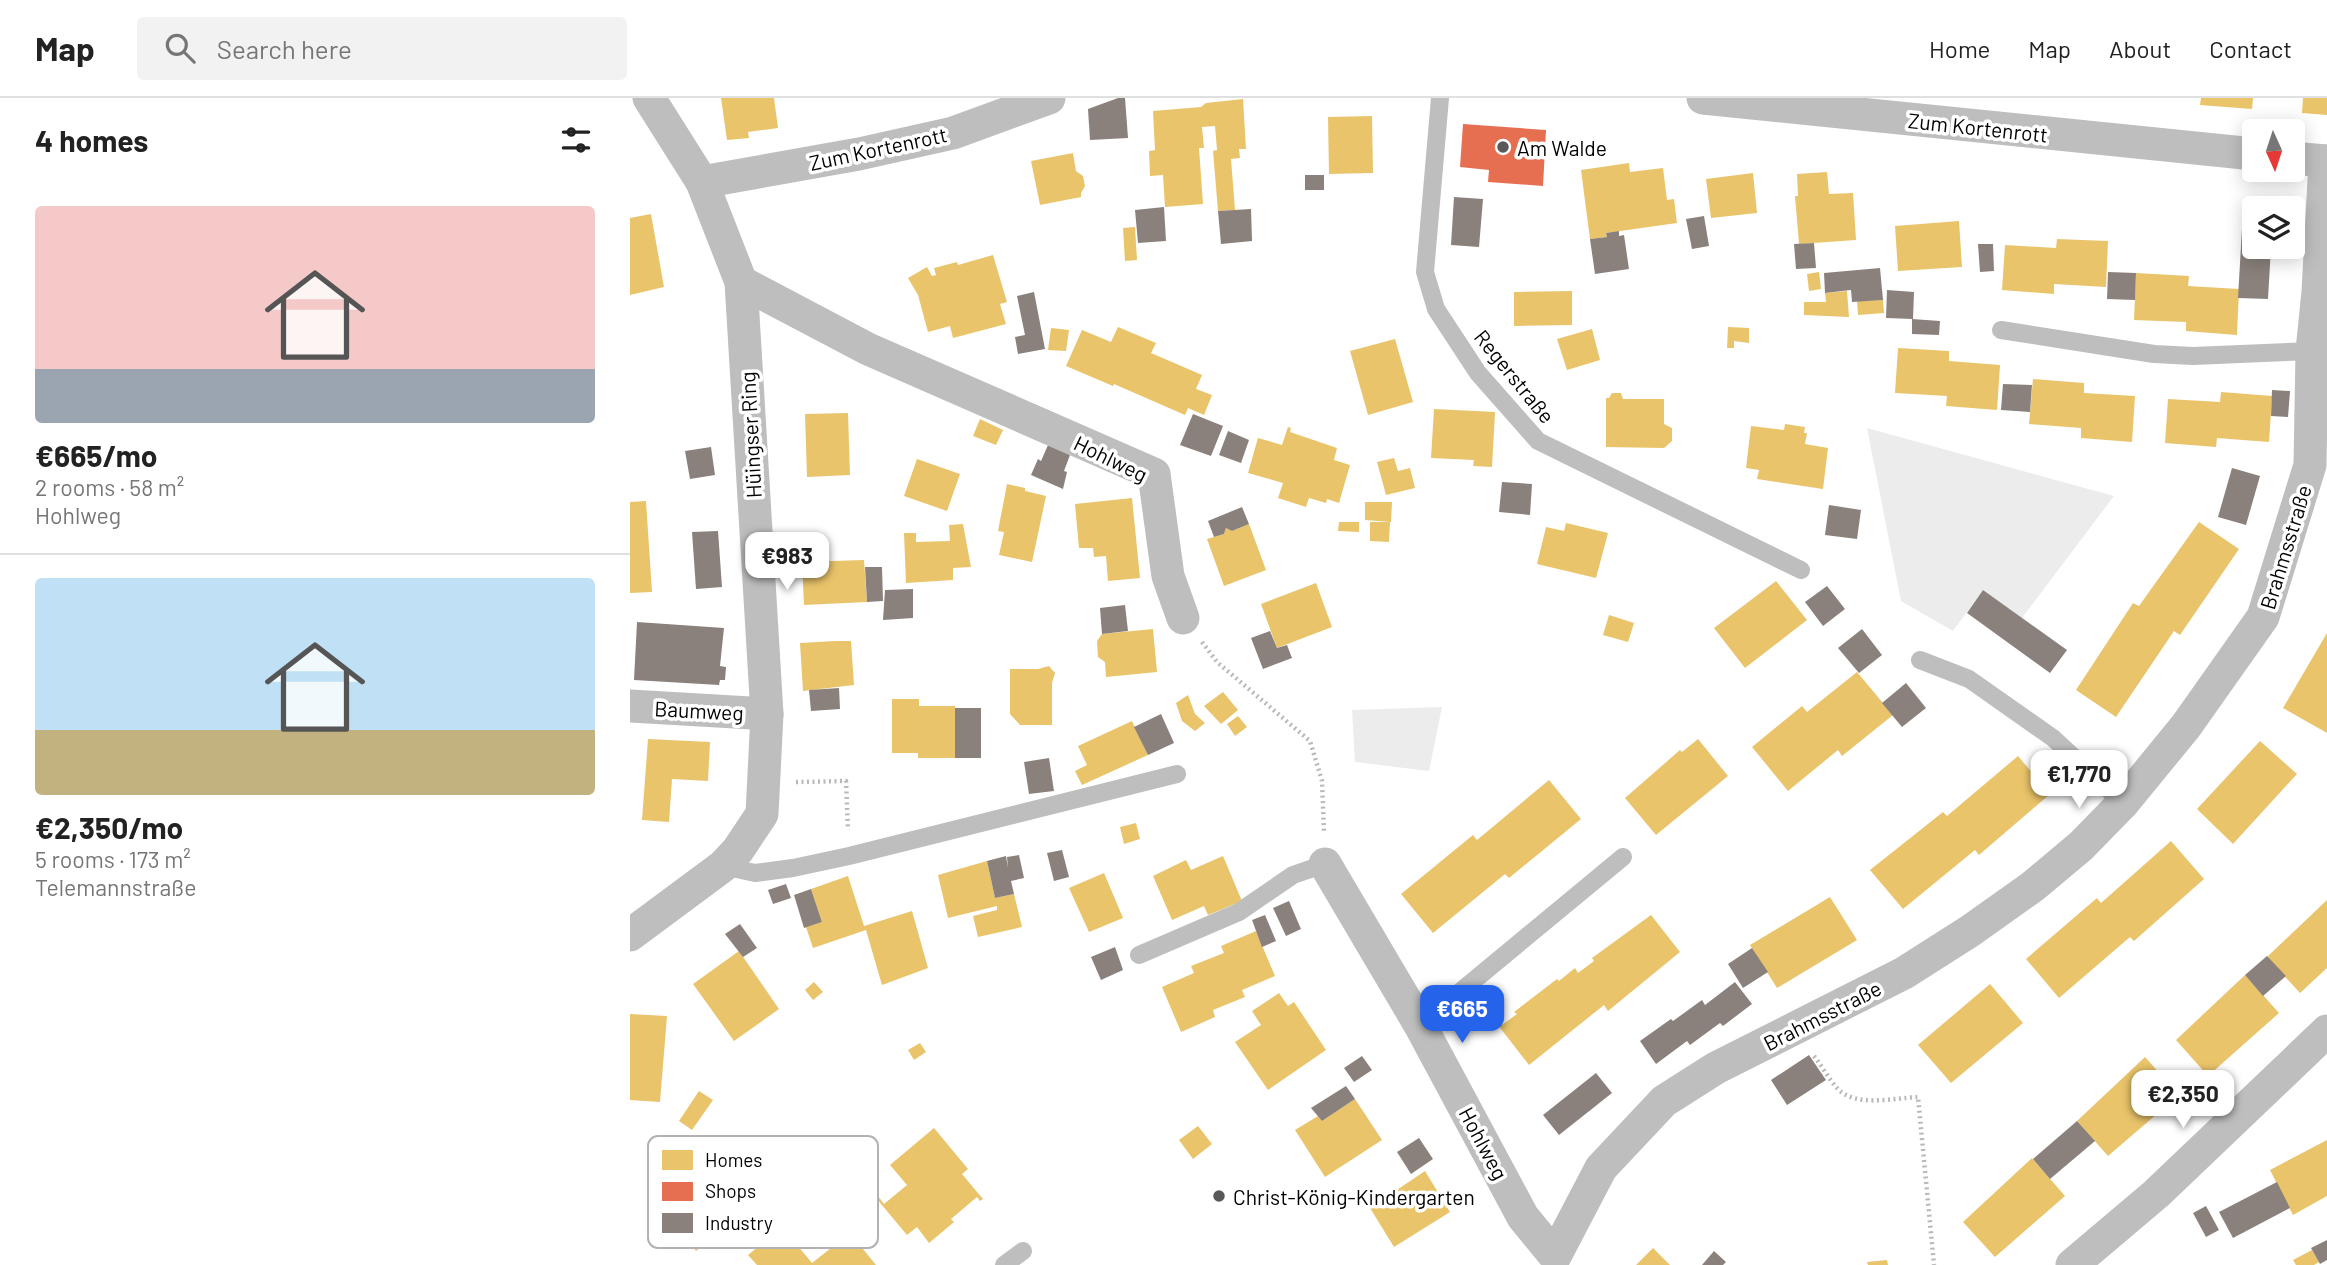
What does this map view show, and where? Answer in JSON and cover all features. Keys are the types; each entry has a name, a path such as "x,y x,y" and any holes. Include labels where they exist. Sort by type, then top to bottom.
{"street":[{"name":"Hüingser Ring","path":"630,935 723,866 738,850 762,814 766,768 767,714 741,282 702,182 649,98"},
{"name":"Zum Kortenrott","path":"702,182 859,154 953,133 1048,98"},
{"name":"Zum Kortenrott","path":"1703,98 2242,153"},
{"name":"Brahmsstraße","path":"1555,1256 1601,1168 1664,1101 1716,1068 1904,973 2032,887 2081,846 2123,803 2186,726 2263,617 2319,470 2312,351 2323,295 2315,160"},
{"name":"Hohlweg","path":"741,282 868,349 1154,474 1168,576 1183,618"},
{"name":"Baumweg","path":"630,706 767,714"},
{"name":"Hohlweg","path":"1325,864 1420,1025 1523,1217 1555,1256"},
{"path":"2072,1265 2156,1194 2327,1031"}],"lane":[{"name":"Regerstraße","path":"1440,98 1425,272 1436,309 1478,373 1538,442 1801,570"},
{"path":"2001,330 2154,354 2193,356 2312,351"},
{"path":"1920,660 1969,679 2053,738 2123,803"},
{"path":"723,866 755,873 849,856 1177,774"},
{"path":"1420,1025 1623,858"},
{"path":"1139,955 1239,912 1293,875 1325,864"},
{"path":"1004,1265 1023,1251"}],"path":[{"path":"1183,618 1217,662 1310,741 1322,780 1325,864"},
{"path":"764,782 846,781 849,856"},
{"path":"1796,1029 1838,1090 1864,1100 1918,1097 1934,1265"}],"shaded area":[{"path":"1867,428 2114,496 2022,618 1983,590 1953,631 1901,601"},
{"path":"1442,707 1429,771 1355,762 1352,710"}],"building: Homes":[{"path":"721,98 774,98 778,128 748,132 749,138 727,140"},
{"path":"2201,98 2253,98 2252,109 2200,105"},
{"path":"2303,98 2327,98 2327,115 2302,113"},
{"path":"1243,99 1246,149 1239,149 1240,158 1231,159 1235,210 1218,211 1213,151 1217,150 1215,126 1202,127 1204,148 1199,148 1203,204 1165,207 1163,175 1150,176 1149,151 1155,150 1153,111 1201,107 1206,103"},
{"path":"1372,116 1373,173 1329,174 1328,117"},
{"path":"1073,153 1076,171 1083,176 1085,186 1081,197 1040,205 1031,161"},
{"path":"1629,163 1630,172 1663,168 1667,200 1674,199 1677,223 1606,233 1607,237 1590,239 1581,170"},
{"path":"1827,172 1829,194 1853,193 1856,240 1799,244 1795,196 1798,196 1797,174"},
{"path":"1753,173 1757,213 1711,218 1706,179"},
{"path":"651,214 664,287 630,295 630,218"},
{"path":"1959,221 1962,267 1898,271 1895,226"},
{"path":"1135,227 1137,260 1125,261 1123,228"},
{"path":"2057,239 2108,241 2106,287 2054,284 2054,294 2002,290 2005,245 2056,248"},
{"path":"993,255 1007,302 1000,304 1006,324 953,338 950,326 928,332 918,295 908,278 927,267 932,276 936,275 934,268 957,262 958,265"},
{"path":"1819,272 1821,289 1809,291 1807,274"},
{"path":"2136,273 2189,276 2188,286 2239,289 2237,335 2186,331 2186,322 2134,320"},
{"path":"1572,291 1572,325 1514,326 1514,292"},
{"path":"1847,291 1849,317 1804,315 1804,302 1826,302 1825,293"},
{"path":"1883,300 1884,313 1858,315 1857,301"},
{"path":"1118,327 1156,343 1151,353 1202,375 1196,389 1212,395 1204,415 1188,408 1185,415 1066,366 1082,330 1111,342"},
{"path":"1728,327 1749,328 1749,343 1734,341 1734,348 1727,348"},
{"path":"1051,328 1069,330 1066,351 1048,350"},
{"path":"1592,329 1600,360 1567,370 1557,339"},
{"path":"1395,339 1413,402 1368,415 1350,351"},
{"path":"1898,348 1949,351 1949,361 2000,365 1997,410 1946,406 1947,396 1895,393"},
{"path":"2033,379 2084,383 2084,393 2135,396 2132,442 2081,438 2081,428 2029,424"},
{"path":"2221,392 2272,396 2269,442 2217,438 2216,447 2165,443 2168,399 2220,402"},
{"path":"1612,393 1621,393 1623,399 1664,399 1664,424 1672,428 1672,441 1664,448 1606,447 1606,398"},
{"path":"1434,409 1495,412 1492,467 1473,466 1474,460 1431,458"},
{"path":"848,413 850,475 807,477 805,414"},
{"path":"980,419 1003,430 996,445 973,436"},
{"path":"1785,424 1805,427 1805,444 1828,448 1823,489 1757,479 1759,470 1746,468 1751,426 1784,430"},
{"path":"1288,427 1291,428 1290,432 1337,448 1334,460 1350,465 1339,503 1327,499 1326,503 1309,498 1306,507 1278,498 1283,483 1248,473 1258,438 1282,445"},
{"path":"1394,458 1398,471 1410,468 1415,488 1386,495 1377,462"},
{"path":"917,459 960,474 947,511 904,496"},
{"path":"1007,484 1046,496 1032,562 999,555 1004,532 998,531"},
{"path":"1132,498 1140,578 1108,581 1106,556 1094,557 1093,548 1079,548 1075,504"},
{"path":"646,501 652,592 630,593 630,502"},
{"path":"1365,502 1392,502 1391,522 1365,520"},
{"path":"1339,522 1359,522 1359,532 1338,531"},
{"path":"1370,522 1390,522 1389,542 1370,541"},
{"path":"2199,522 2239,549 2180,635 2174,631 2116,717 2076,690 2133,603 2139,606"},
{"path":"1566,523 1608,533 1596,578 1537,564 1546,527 1564,531"},
{"path":"963,524 971,567 953,568 953,580 906,583 904,533 916,533 916,542 950,541 949,525"},
{"path":"1249,524 1266,570 1224,586 1207,539 1224,534 1226,528 1232,531"},
{"path":"864,560 867,602 804,605 802,562"},
{"path":"1776,581 1807,620 1745,668 1714,628"},
{"path":"1316,583 1332,627 1277,648 1261,604"},
{"path":"1609,615 1634,623 1628,642 1603,635"},
{"path":"1153,629 1157,672 1106,677 1105,662 1098,657 1097,641 1102,634"},
{"path":"2327,633 2327,733 2283,708"},
{"path":"851,641 854,685 803,691 800,643"},
{"path":"1049,666 1055,673 1052,683 1052,725 1020,725 1010,714 1010,669 1038,669"},
{"path":"1857,672 1893,715 1842,756 1838,750 1788,791 1752,747 1802,706 1807,712"},
{"path":"1223,692 1238,710 1221,724 1204,706"},
{"path":"1188,695 1195,714 1205,723 1195,731 1182,721 1176,703"},
{"path":"892,699 919,699 919,706 955,706 955,758 918,758 918,753 892,753"},
{"path":"1238,716 1247,727 1235,736 1227,724"},
{"path":"1132,721 1148,755 1082,785 1075,771 1087,765 1078,746"},
{"path":"648,739 710,742 708,781 672,779 669,822 642,820"},
{"path":"1698,739 1728,776 1656,835 1625,798 1680,750 1682,752"},
{"path":"2260,741 2297,774 2233,844 2197,809"},
{"path":"2018,756 2050,794 1979,855 1975,850 1903,909 1870,870 1943,812 1947,816"},
{"path":"1549,780 1581,819 1509,878 1505,874 1433,933 1401,894 1473,835 1477,840"},
{"path":"1136,823 1140,839 1124,844 1120,827"},
{"path":"2171,841 2204,879 2134,941 2130,937 2059,998 2026,959 2097,898 2101,903"},
{"path":"1223,856 1242,901 1208,915 1204,906 1172,920 1153,876 1186,860 1191,870"},
{"path":"987,861 995,898 1014,894 1022,927 978,937 973,916 997,910 997,906 948,918 938,875"},
{"path":"1104,873 1123,918 1089,932 1069,888"},
{"path":"848,876 864,926 912,911 928,968 882,985 866,930 813,948 806,927 822,922 811,889"},
{"path":"1830,897 1857,940 1777,988 1750,945"},
{"path":"2327,900 2327,968 2300,993 2267,957"},
{"path":"1651,915 1680,952 1608,1011 1604,1005 1529,1065 1498,1025 1517,1014 1514,1012 1557,979 1559,981 1575,968 1578,973 1594,961 1592,958"},
{"path":"1256,931 1275,976 1242,990 1245,997 1213,1010 1215,1017 1181,1032 1162,987 1194,973 1191,966 1224,953 1221,946"},
{"path":"739,951 779,1009 734,1041 693,984"},
{"path":"2245,975 2279,1013 2208,1076 2176,1040"},
{"path":"814,982 823,992 813,1000 805,990"},
{"path":"1990,984 2023,1023 1951,1083 1918,1045"},
{"path":"1279,993 1288,1006 1294,1002 1326,1050 1268,1090 1235,1042 1261,1025 1252,1011"},
{"path":"630,1014 667,1016 660,1102 630,1100"},
{"path":"920,1043 926,1052 914,1060 908,1050"},
{"path":"2145,1057 2179,1095 2108,1156 2077,1121"},
{"path":"699,1091 713,1100 692,1130 679,1121"},
{"path":"1355,1099 1382,1140 1325,1177 1295,1130 1318,1116 1322,1121"},
{"path":"1198,1126 1212,1144 1193,1159 1179,1140"},
{"path":"934,1128 968,1169 962,1174 983,1199 980,1201 977,1197 951,1219 954,1222 929,1243 917,1227 907,1235 878,1200 878,1196 884,1204 907,1185 890,1165"},
{"path":"2327,1140 2327,1196 2293,1215 2270,1170"},
{"path":"2032,1158 2065,1196 1995,1257 1963,1222"},
{"path":"1425,1171 1450,1212 1394,1247 1370,1208"},
{"path":"757,1248 800,1248 812,1263 831,1248 862,1248 876,1265 757,1265 748,1255"},
{"path":"1653,1248 1670,1265 1636,1265"},
{"path":"2312,1250 2319,1262 2314,1265 2296,1265 2293,1260"},
{"path":"1887,1260 1888,1265 1868,1265 1867,1262"}],"building: Shops":[{"name":"Am Walde","path":"1463,124 1546,130 1543,186 1488,182 1489,170 1460,167"}],"building: Industry":[{"path":"1125,98 1128,138 1090,140 1088,109"},
{"path":"1305,175 1324,175 1324,190 1305,190"},
{"path":"1454,197 1483,199 1479,247 1451,245"},
{"path":"1164,207 1166,241 1138,243 1135,210"},
{"path":"1251,209 1252,241 1221,244 1218,211"},
{"path":"1704,216 1709,246 1692,249 1686,219"},
{"path":"2242,228 2242,259 2270,259 2268,299 2238,298"},
{"path":"1619,231 1619,236 1624,235 1629,269 1595,274 1590,239 1607,237 1606,233"},
{"path":"1814,243 1816,268 1796,269 1794,244"},
{"path":"1978,244 1993,244 1994,271 1980,272"},
{"path":"1880,268 1883,300 1852,302 1851,290 1825,293 1824,273"},
{"path":"2108,272 2136,273 2135,300 2107,299"},
{"path":"1887,290 1914,292 1913,319 1886,318"},
{"path":"1034,292 1045,349 1018,354 1015,337 1025,335 1017,296"},
{"path":"1912,319 1940,321 1939,335 1912,334"},
{"path":"2003,384 2032,385 2030,412 2001,410"},
{"path":"2272,390 2290,391 2288,417 2271,416"},
{"path":"1193,414 1223,426 1211,456 1180,445"},
{"path":"1228,431 1249,440 1241,463 1219,455"},
{"path":"1048,445 1070,455 1064,471 1067,472 1063,489 1031,475"},
{"path":"711,447 715,475 690,479 685,451"},
{"path":"2232,468 2260,476 2246,525 2218,517"},
{"path":"1502,482 1532,484 1530,515 1499,512"},
{"path":"1829,505 1861,510 1857,539 1825,535"},
{"path":"1242,507 1249,524 1232,531 1226,528 1224,534 1214,537 1208,521"},
{"path":"718,531 722,587 696,589 692,532"},
{"path":"865,567 882,567 883,601 867,602"},
{"path":"1827,586 1845,609 1823,626 1805,602"},
{"path":"913,589 913,618 883,620 885,590"},
{"path":"1983,590 2067,650 2050,673 1967,613"},
{"path":"1125,605 1128,631 1102,634 1100,608"},
{"path":"637,622 724,628 720,666 726,667 725,680 720,680 719,685 634,680"},
{"path":"1862,629 1882,655 1859,673 1838,648"},
{"path":"1270,631 1277,648 1287,645 1292,658 1263,669 1251,638"},
{"path":"1906,683 1926,708 1902,727 1882,703"},
{"path":"839,688 840,709 811,711 809,690"},
{"path":"955,708 981,708 981,758 955,758"},
{"path":"1161,714 1174,743 1148,755 1134,727"},
{"path":"1049,758 1054,791 1029,794 1024,762"},
{"path":"1062,850 1069,877 1054,881 1047,853"},
{"path":"1019,855 1024,878 1011,881 1014,894 995,898 987,861 1006,856 1008,868 1007,857"},
{"path":"786,884 791,898 773,904 768,890"},
{"path":"811,889 822,922 804,928 794,895"},
{"path":"1289,901 1301,929 1286,936 1273,908"},
{"path":"1265,915 1276,941 1262,947 1252,920"},
{"path":"740,924 757,948 743,957 725,934"},
{"path":"1115,947 1123,970 1101,980 1091,957"},
{"path":"1752,948 1768,972 1743,988 1728,964"},
{"path":"2267,956 2286,976 2263,996 2245,975"},
{"path":"1735,982 1752,1004 1723,1026 1720,1023 1690,1045 1687,1041 1656,1064 1640,1041 1702,1000 1705,1005"},
{"path":"1809,1055 1826,1080 1787,1105 1771,1080"},
{"path":"1362,1056 1372,1070 1354,1082 1344,1068"},
{"path":"1596,1073 1612,1093 1559,1135 1543,1115"},
{"path":"1346,1086 1355,1099 1322,1121 1311,1108"},
{"path":"2077,1121 2095,1141 2050,1179 2033,1159"},
{"path":"1419,1138 1433,1159 1411,1174 1397,1152"},
{"path":"2277,1182 2290,1208 2233,1238 2219,1212"},
{"path":"2206,1206 2219,1230 2206,1237 2193,1213"},
{"path":"2327,1240 2327,1260 2320,1264 2311,1248"},
{"path":"1714,1251 1726,1262 1723,1265 1702,1265"}],"place":[{"name":"Am Walde","path":"1503,147"},
{"name":"Christ-König-Kindergarten","path":"1219,1196"}]}
